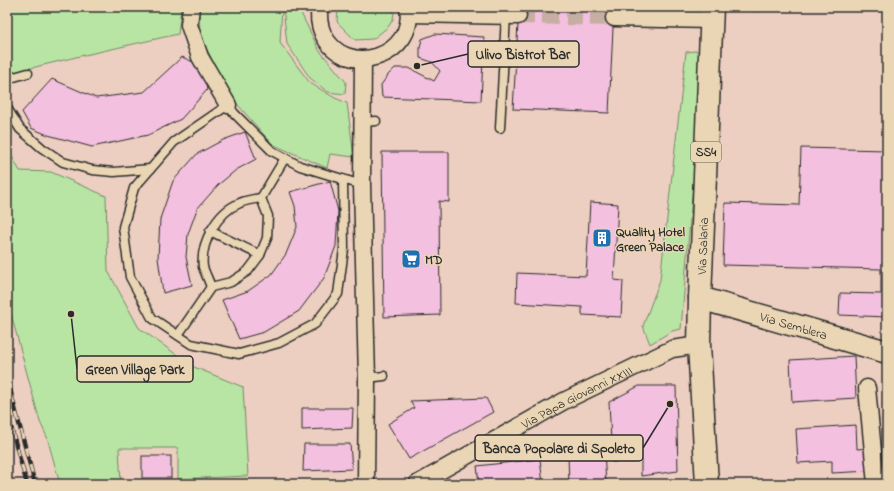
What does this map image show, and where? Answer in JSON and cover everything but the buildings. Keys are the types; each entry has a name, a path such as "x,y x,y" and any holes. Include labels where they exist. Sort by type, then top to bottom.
{"main road":[{"name":"Via Salaria","path":"707,484 699,345 712,14"},
{"name":"Via Semblera","path":"700,298 887,352"}],"street":[{"path":"191,7 189,24 200,58 228,104"},
{"path":"320,7 318,12 320,27 326,40 336,50 349,57 364,59 378,57 390,51 400,40 407,28 408,10 512,16"},
{"path":"614,18 641,13 712,14"},
{"path":"364,59 369,121 362,185 367,378 366,484"},
{"name":"Via Papa Giovanni XXIII","path":"417,484 564,401 672,349 699,345"},
{"path":"867,388 876,484"}],"lane":[{"path":"500,128 512,16"},
{"path":"7,79 28,74"},
{"path":"343,179 344,249 338,294 315,324 279,343 239,354 191,344 152,318 130,277 123,227 134,188 174,142 228,104 234,113 272,151 300,166 343,179 362,185"},
{"path":"7,108 20,129 42,148 63,162 92,170 114,172 150,169"},
{"path":"211,287 204,267 204,250 210,231 222,215 239,203 261,198 285,158"},
{"path":"178,335 211,287 231,282 248,271 260,255 267,238 268,216 261,198"},
{"path":"210,231 260,255"},
{"path":"367,378 384,376"}],"green space":[{"path":"7,7 181,7 178,34 7,74"},
{"path":"199,7 282,7 280,43 310,83 335,98 347,103 354,157 330,154 327,168 272,144 238,105 217,70 200,35"},
{"path":"283,7 299,9 319,50 346,82 345,94 328,92 310,78 287,44"},
{"path":"338,7 391,7 394,13 393,19 389,26 373,39 355,40 337,22"},
{"path":"704,50 681,329 672,331 650,344 643,326 660,280 686,52"},
{"path":"7,148 20,171 51,172 106,196 108,271 139,328 194,367 243,387 248,476 178,479 178,448 119,448 121,484 60,484 47,437 40,422 7,299"}],"tunnel":[{"path":"518,16 614,18"}],"railway":[{"path":"7,378 35,484"},
{"path":"7,413 27,484"}],"place":[{"name":"Ulivo Bistrot Bar","path":"417,66"},
{"name":"Quality Hotel Green Palace","path":"602,238"},
{"name":"MD","path":"411,259"},
{"name":"Green Village Park","path":"71,314"},
{"name":"Banca Popolare di Spoleto","path":"670,404"}]}
